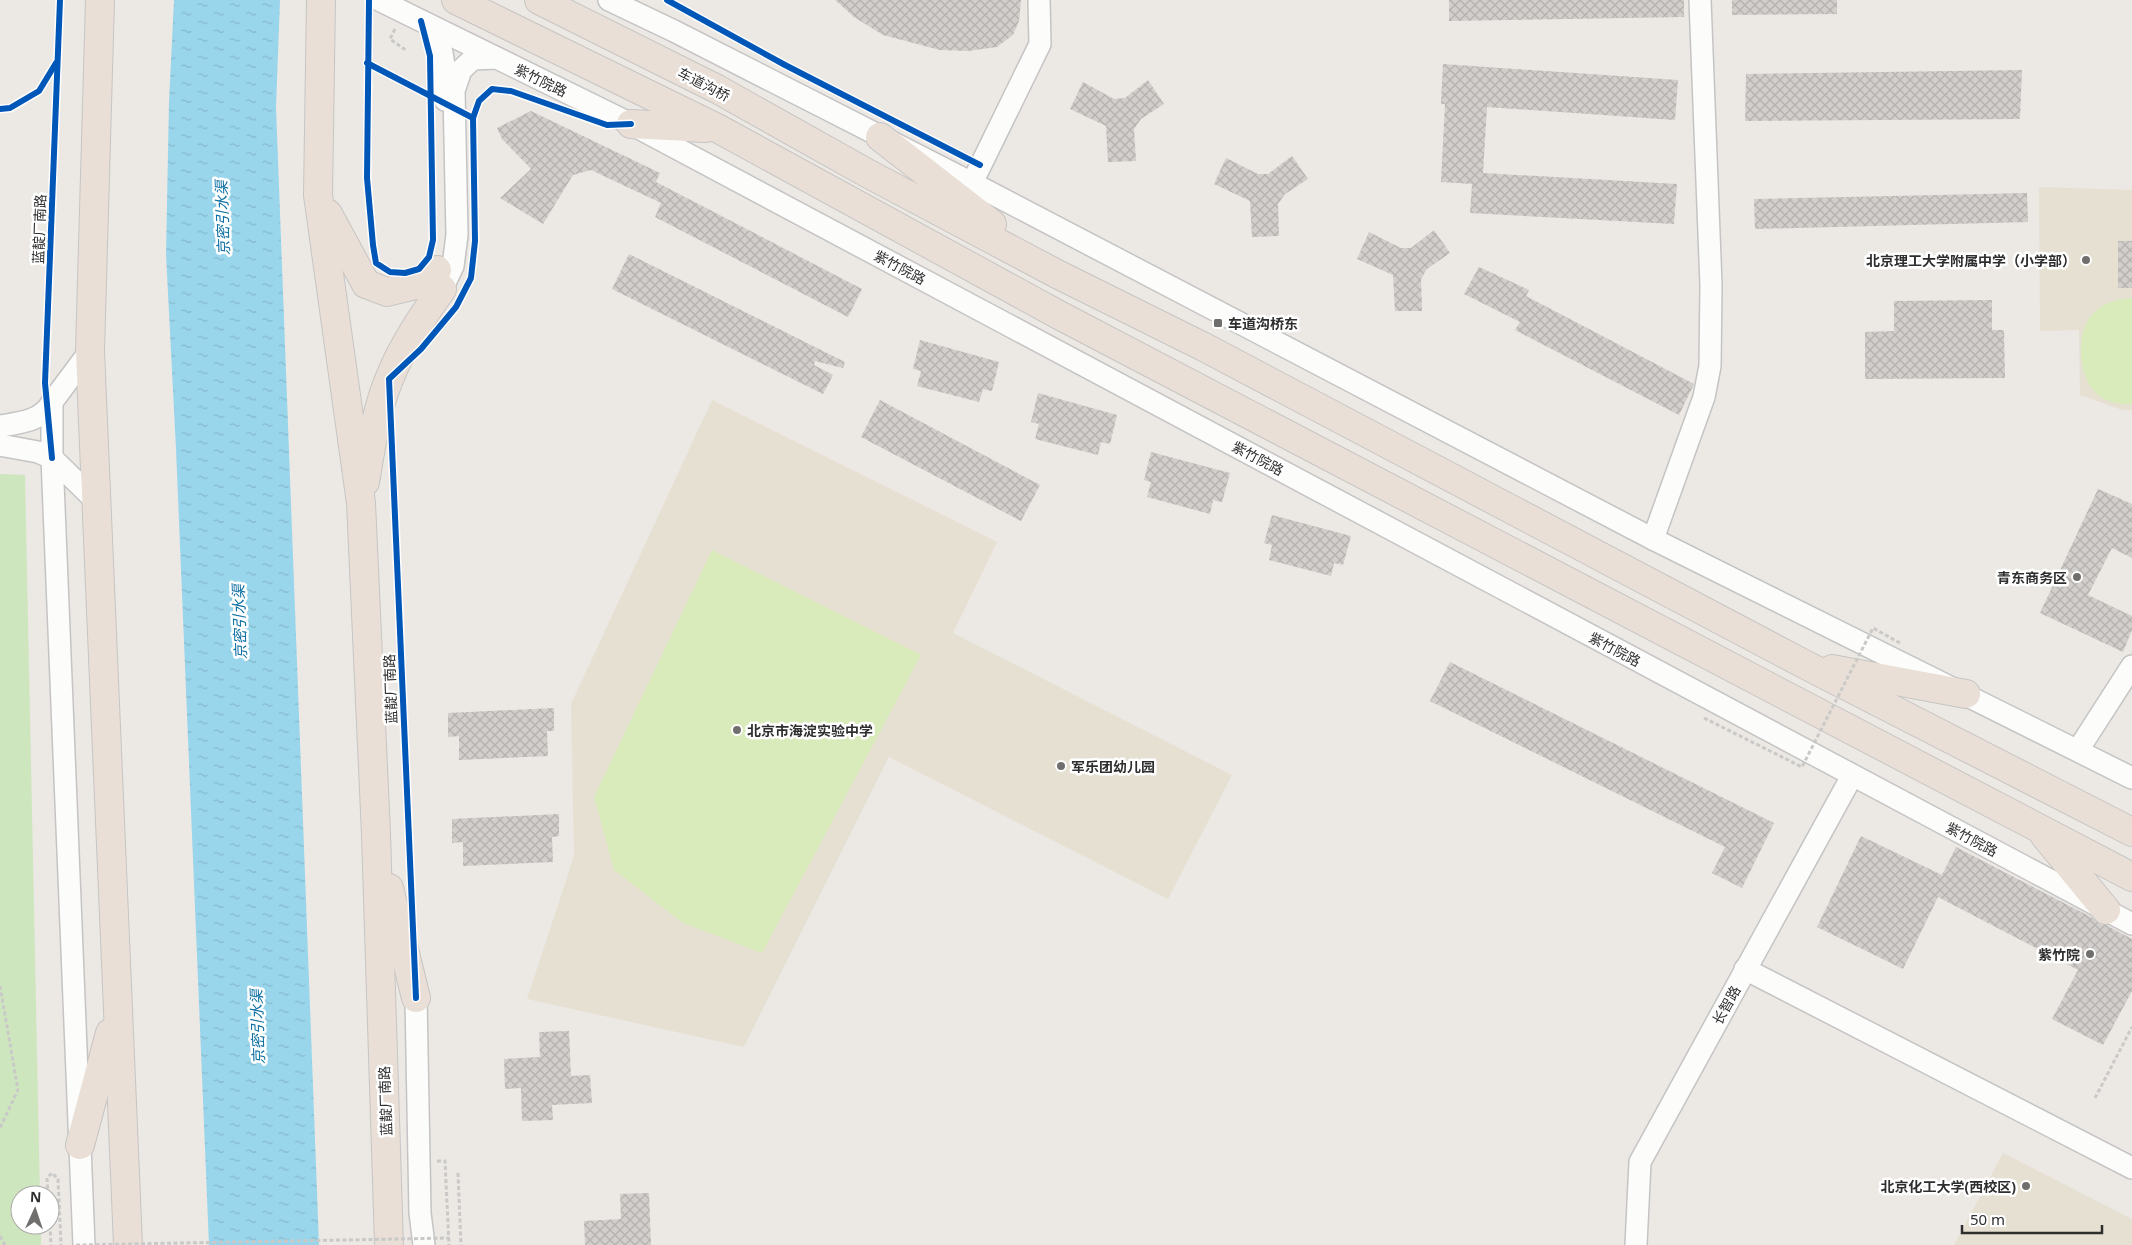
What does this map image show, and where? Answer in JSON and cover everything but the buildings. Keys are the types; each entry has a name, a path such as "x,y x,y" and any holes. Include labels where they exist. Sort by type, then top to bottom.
{"highway":[{"path":"100,0 90,351 128,1245"},
{"name":"蓝靛厂南路","path":"321,0 318,195 361,503 376,834 389,1245"},
{"path":"456,0 717,128 1059,315 2132,877"},
{"name":"车道沟桥","path":"539,0 716,89 867,173 1057,274"},
{"path":"631,124 717,128"},
{"path":"880,137 1057,274 1204,347 1804,664 2132,832"},
{"path":"318,195 366,284 387,292 440,279"},
{"path":"361,503 376,424 389,378 440,279"},
{"path":"1804,664 1966,694"},
{"path":"2036,826 2106,910"},
{"path":"376,834 416,998"},
{"path":"80,1145 117,1007"}],"street":[{"name":"紫竹院路","path":"379,0 631,124 2132,924"},
{"path":"972,183 1040,44 1040,0"},
{"path":"1653,539 1704,397 1710,366 1711,285 1700,0"},
{"path":"612,2 674,31 972,183 1653,539 2132,778"},
{"path":"434,28 441,44 444,59 457,234 454,266 440,279"},
{"path":"451,158 454,91 461,70 473,59 497,58"},
{"path":"0,426 26,422 48,411 52,402 90,351"},
{"path":"52,402 52,458 84,1245"},
{"path":"0,445 38,452 52,458 96,501"},
{"path":"2078,750 2132,666"},
{"name":"长智路","path":"1636,1245 1640,1162 1852,776"},
{"path":"1746,969 2132,1168"},
{"path":"416,998 420,1213 424,1245"}],"path":[{"path":"1704,718 1802,767 1873,628 1900,643"},
{"path":"0,986 18,1090 0,1128"},
{"path":"2095,1098 2132,1027"},
{"path":"47,1185 47,1178 52,1173 58,1179 58,1185"},
{"path":"458,1173 461,1245"},
{"path":"445,1174 449,1245"},
{"path":"60,1223 61,1245"},
{"path":"0,1236 5,1245"},
{"path":"76,1245 449,1238"}],"shaded area":[{"name":"北京理工大学附属中学（小学部）","path":"2039,187 2132,190 2132,410 2122,410 2080,395 2079,330 2040,331"},
{"name":"北京市海淀实验中学","path":"712,400 997,542 953,633 1232,775 1168,899 889,757 744,1047 527,999 574,856 571,704"},
{"name":"北京化工大学(西校区)","path":"2003,1153 2132,1219 2132,1245 1954,1245"}],"green space":[{"path":"2132,298 2132,404 2120,404 2101,397 2088,383 2082,364 2082,340 2088,320 2093,313 2110,302"},
{"path":"0,474 25,475 40,1185 10,1185 10,1235 41,1235 41,1245 0,1245"},
{"path":"712,550 921,655 762,953 683,923 614,870 594,797"}],"water":[{"name":"京密引水渠","path":"174,0 280,0 276,107 319,1245 209,1245 176,449 166,254 169,102"}],"cycle path":[{"path":"52,458 45,383 60,0"},
{"path":"369,0 367,178 376,263 390,272 405,273 419,269 429,257 433,240 430,56 421,21"},
{"path":"667,0 785,65 980,165"},
{"path":"0,109 10,108 39,91 56,63"},
{"path":"367,63 473,118"},
{"path":"416,998 389,379 421,349 456,307 471,278 475,241 473,118 479,101 492,89 511,91 607,125 631,124"}],"place":[{"name":"北京理工大学附属中学（小学部）","path":"2086,260"},
{"name":"车道沟桥东","path":"1218,323"},
{"name":"青东商务区","path":"2077,577"},
{"name":"北京市海淀实验中学","path":"737,730"},
{"name":"军乐团幼儿园","path":"1061,766"},
{"name":"紫竹院","path":"2090,954"},
{"name":"北京化工大学(西校区)","path":"2026,1186"}]}
